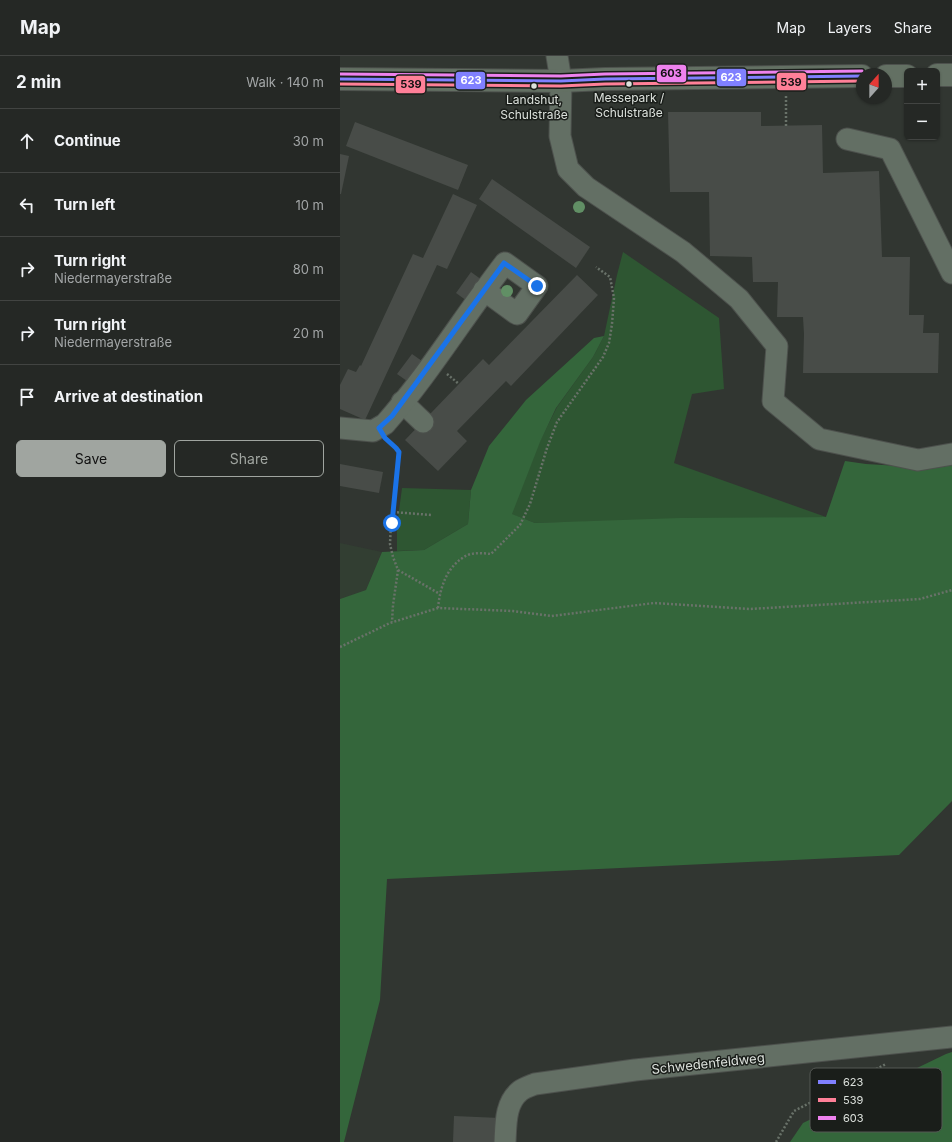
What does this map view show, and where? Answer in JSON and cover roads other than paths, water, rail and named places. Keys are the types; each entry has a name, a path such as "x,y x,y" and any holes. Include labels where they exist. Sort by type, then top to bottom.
{"main road":[{"path":"940,75 952,75"},
{"path":"340,78 561,81 605,79 856,76"},
{"path":"892,76 904,76"}],"street":[{"path":"557,56 561,81 560,136 568,170 586,188 683,252 739,299 777,346 773,401 819,439 918,460 952,454"},
{"path":"847,139 890,149 952,273"},
{"path":"340,428 373,431 385,424 440,352 484,290"},
{"path":"402,402 422,422"},
{"name":"Schwedenfeldweg","path":"505,1142 506,1115 514,1098 521,1090 535,1084 635,1070 952,1037"}],"place":[{"name":"Messepark / Schulstraße","path":"629,84"},
{"name":"Landshut, Schulstraße","path":"534,86"}]}
